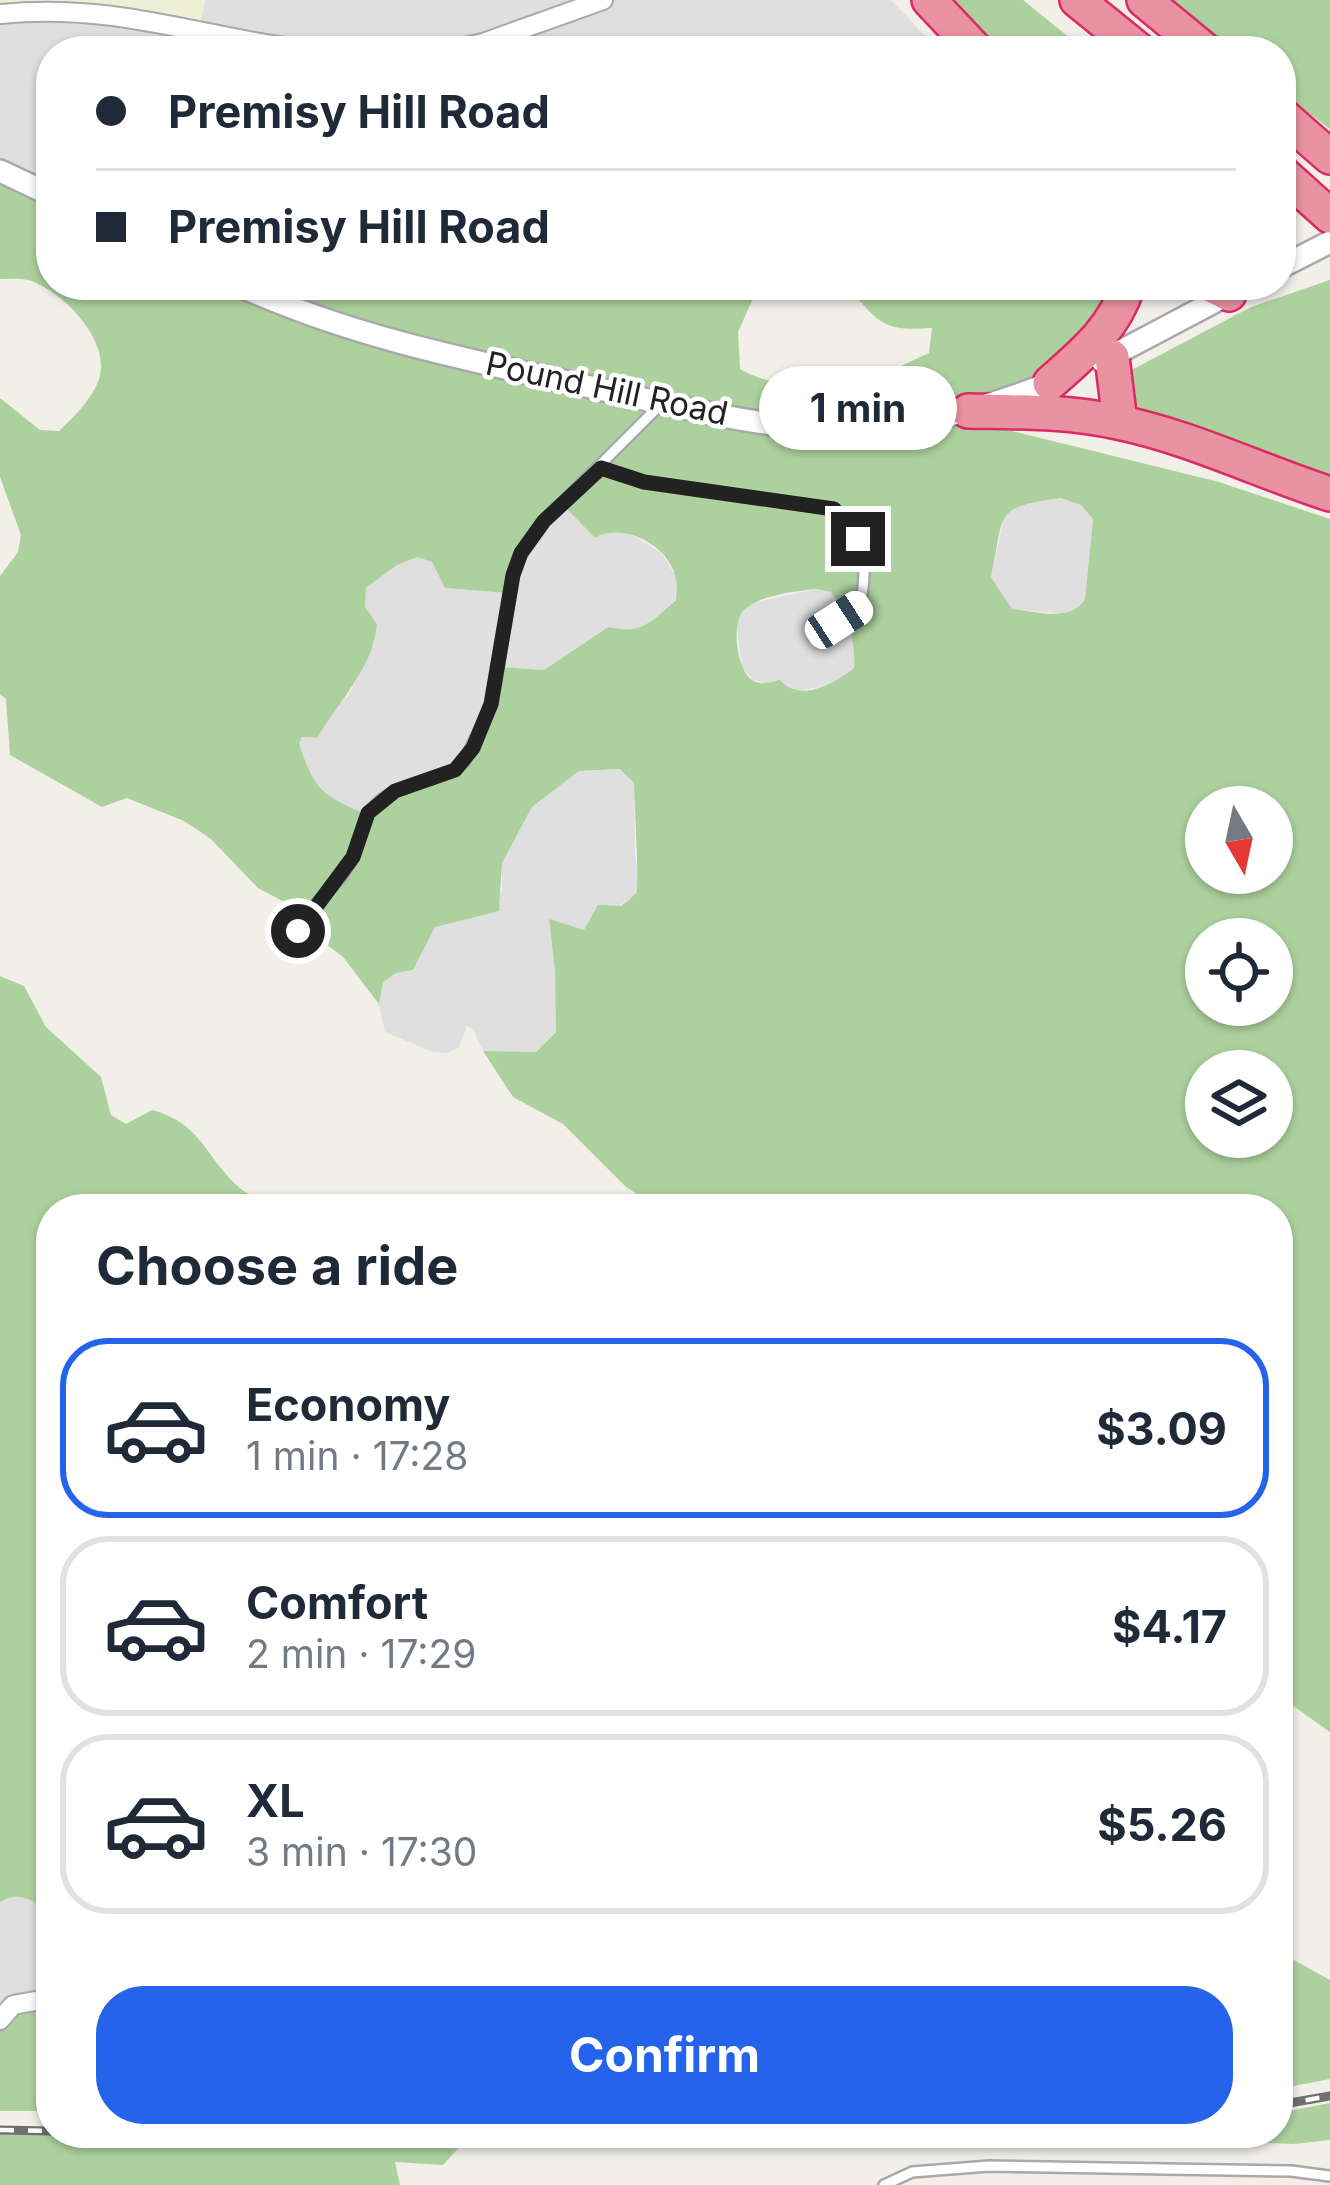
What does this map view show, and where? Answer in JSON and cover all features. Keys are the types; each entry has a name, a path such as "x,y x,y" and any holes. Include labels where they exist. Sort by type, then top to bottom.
{"highway":[{"path":"928,0 963,36"},
{"path":"1077,0 1121,36"},
{"path":"1144,0 1188,36"},
{"path":"1296,127 1330,157"},
{"path":"1296,185 1330,216"},
{"path":"1050,383 1105,334 1123,300"},
{"path":"1112,357 1120,422"},
{"path":"968,411 1057,412 1120,422 1330,494"}],"street":[{"path":"503,36 603,0"},
{"path":"0,14 39,10 140,17 236,36"},
{"path":"0,171 36,187"},
{"path":"1296,259 1330,242"},
{"name":"Pound Hill Road","path":"278,300 378,338 662,403 850,429 931,421 1050,383 1112,357 1209,300"},
{"path":"0,2020 13,2005 36,2001"}],"lane":[{"path":"298,931 353,857 368,813 395,791 455,770 473,748 491,704 521,553 544,521 662,403"},
{"path":"601,468 644,482 834,509 858,539 867,577 859,607 839,620"},
{"path":"884,2185 912,2172 989,2166 1291,2171 1330,2176"}],"shaded area":[{"path":"205,0 891,0 926,36 36,36 36,190 0,173 0,18 38,12 199,29"},
{"path":"1062,498 1082,505 1093,519 1085,599 1069,614 1012,609 991,577 1005,514 1016,504"},
{"path":"559,507 565,507 595,538 608,530 624,530 661,553 677,578 676,599 646,626 630,632 607,627 544,670 499,667 491,710 469,759 368,815 326,798 309,776 299,743 302,737 317,738 334,708 349,695 375,642 377,624 365,607 366,588 416,557 432,562 446,588 507,593 521,555"},
{"path":"817,589 831,592 841,605 855,647 854,668 834,684 797,691 753,680 742,666 739,613 752,603"},
{"path":"621,769 634,783 639,880 635,895 584,930 549,920 556,1031 536,1052 483,1051 467,1026 459,1047 448,1053 433,1052 385,1032 379,1004 383,982 413,970 435,927 502,892 502,863 532,807 579,771"},
{"path":"9,1896 36,1902 36,1997 0,2009 0,1902"}],"green space":[{"path":"0,0 205,0 199,29 136,19 0,18"},
{"path":"927,0 1023,0 1067,36 969,36"},
{"path":"1157,0 1330,0 1330,129 1296,103 1296,36 1206,36"},
{"path":"0,173 36,190 36,284 0,279"},
{"path":"1330,280 1330,489 1133,410 1126,373 1251,307 1271,300 1296,300 1296,292"},
{"path":"62,300 752,300 738,332 740,369 799,386 831,386 860,382 929,353 932,328 890,326 860,300 1109,300 1108,327 1004,429 1219,482 1330,519 1330,1732 1293,1706 1293,1194 637,1194 563,1124 513,1097 483,1051 536,1052 556,1032 549,919 584,930 598,905 621,906 636,893 634,783 620,769 579,771 532,807 502,863 499,911 435,927 413,970 383,982 379,1004 343,957 318,938 307,914 258,888 211,839 184,821 127,798 102,807 10,755 6,699 0,694 0,576 18,552 21,535 0,477 0,398 40,430 59,431 99,379 98,349 81,319","holes":["1061,498 1081,505 1093,519 1085,599 1062,613 1012,609 991,577 1005,517 1023,505","560,507 595,538 619,533 656,547 672,568 676,600 645,625 608,627 544,670 499,667 491,710 469,759 387,799 368,815 322,790 299,743 302,737 317,738 369,655 377,624 365,607 366,588 417,557 432,562 445,588 507,593 521,555","817,589 831,592 850,628 854,668 807,691 780,680 755,682 739,656 737,634 744,610 779,595"]},
{"path":"0,976 24,986 46,1027 101,1077 111,1115 126,1124 152,1110 169,1116 193,1133 228,1177 250,1194 36,1194 36,1904 20,1897 0,1902"},
{"path":"1293,1959 1330,1980 1330,2079 1293,2086"},
{"path":"36,1997 36,2111 0,2111 0,2009"},
{"path":"1330,2103 1330,2140 1293,2144 1293,2110"},
{"path":"0,2134 36,2134 36,2148 459,2148 443,2165 395,2162 400,2185 0,2185"}],"railway":[{"path":"1293,2102 1330,2096"},
{"path":"0,2130 36,2131"}],"route":[{"path":"298,931 342,876 368,813 395,791 455,770 464,762 491,704 521,553 544,521 601,468 644,482 834,509 858,539"}]}
